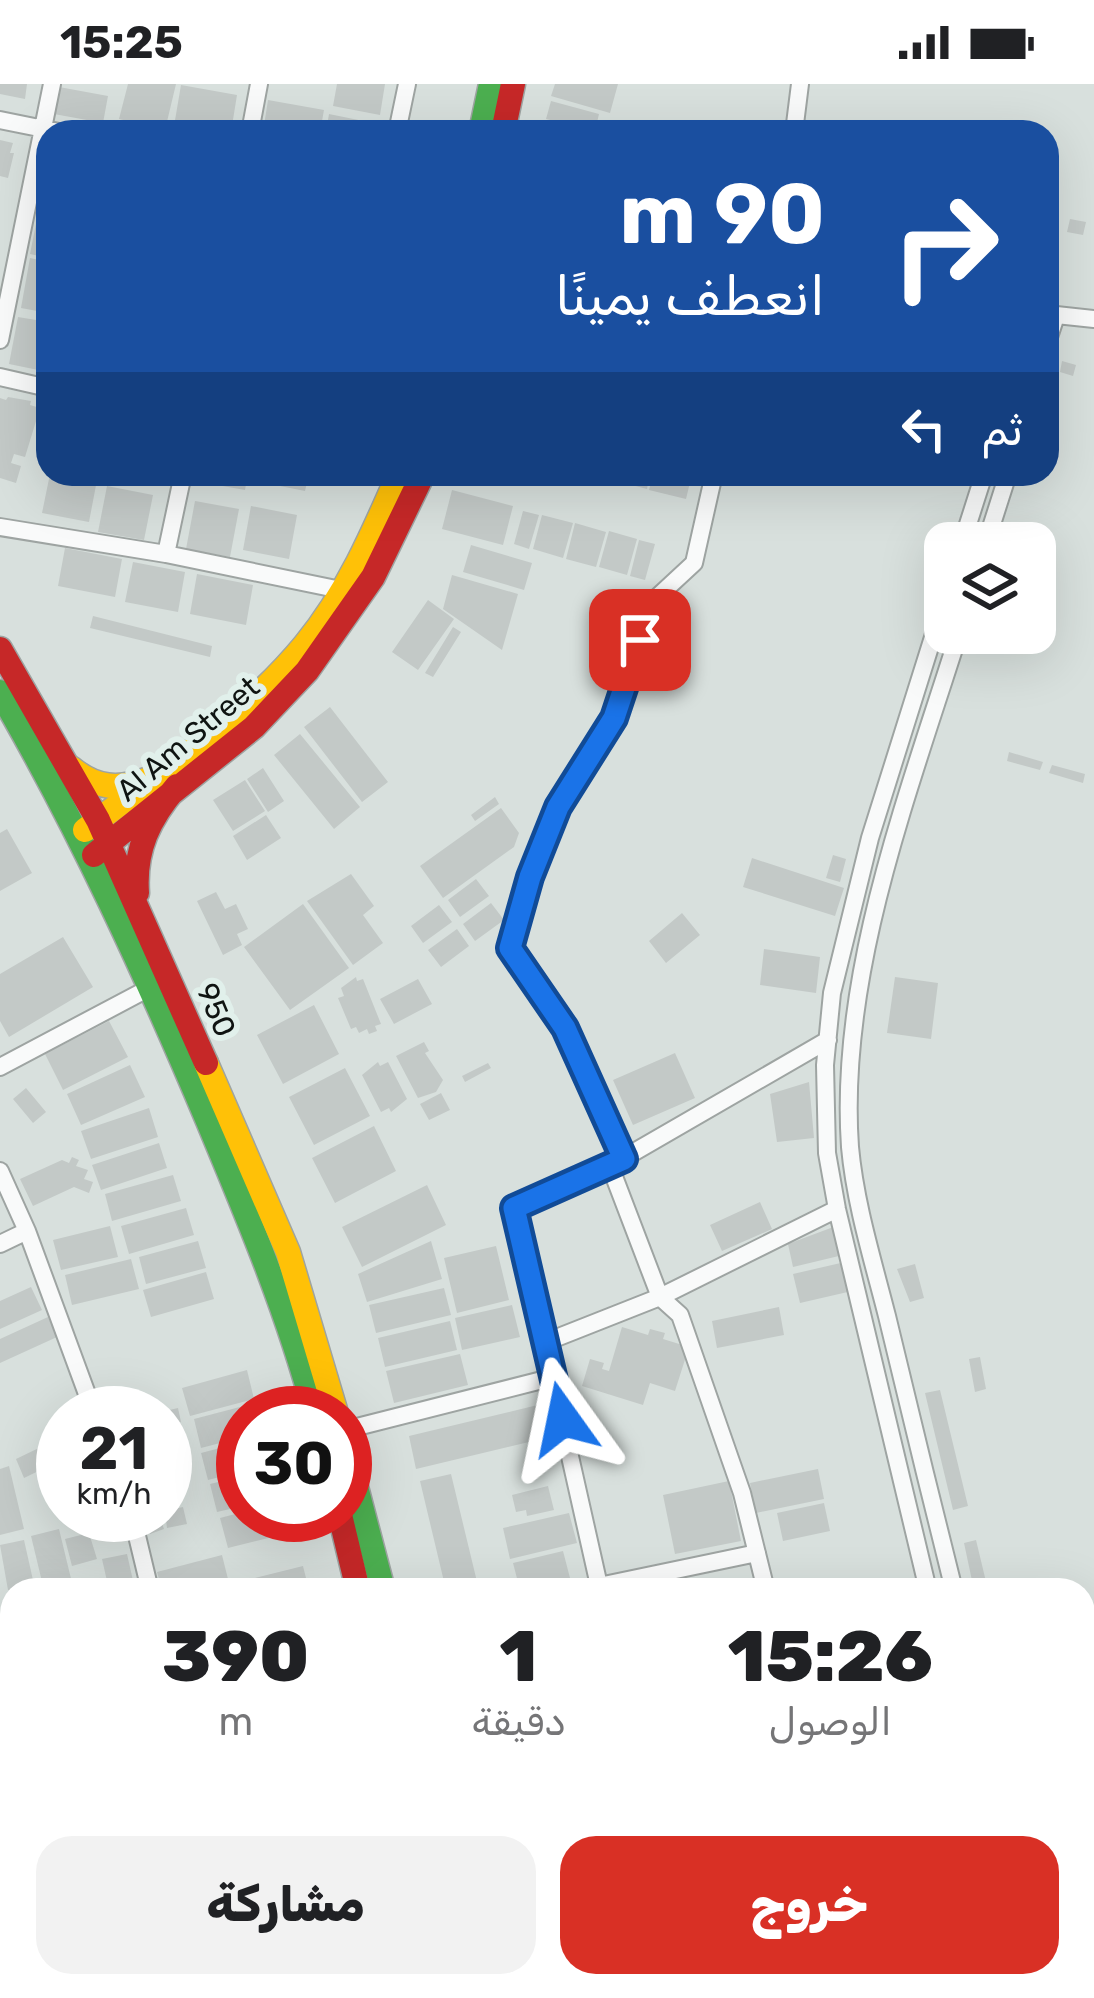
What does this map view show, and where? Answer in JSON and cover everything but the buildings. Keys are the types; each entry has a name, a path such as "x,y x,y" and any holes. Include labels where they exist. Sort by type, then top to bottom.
{"main road":[{"path":"484,120 491,84"},
{"path":"506,120 513,84"},
{"name":"Al Am Street","path":"95,839 148,779 256,696 306,644 373,535 393,486"},
{"name":"Al Am Street","path":"95,839 177,786 248,732 295,687 332,642 396,537 418,486"},
{"name":"950","path":"0,649 62,756 265,1258 308,1386"},
{"name":"950","path":"0,692 140,909 288,1252 328,1386"},
{"path":"62,756 91,784 130,788 148,779"},
{"path":"140,909 135,875 140,841 154,811 177,786"},
{"path":"346,1542 355,1578"},
{"path":"370,1542 380,1578"}],"street":[{"path":"51,120 52,84"},
{"path":"252,120 260,84"},
{"path":"400,120 407,84"},
{"path":"796,120 800,84"},
{"path":"0,120 36,127"},
{"path":"0,340 36,192"},
{"path":"1059,316 1094,319"},
{"path":"0,377 36,385"},
{"path":"166,554 181,486"},
{"path":"710,486 694,563 653,601 614,718 558,807 510,948 565,1028 617,1162 660,1297 680,1315 742,1493 763,1578"},
{"path":"969,522 980,486"},
{"path":"993,522 1004,486"},
{"path":"0,527 166,554 341,590"},
{"path":"925,1578 827,1153 832,993 870,838 928,654"},
{"path":"951,1578 864,1221 850,1149 850,1065 856,1003 892,851 952,654"},
{"path":"0,1067 152,986"},
{"path":"597,1578 514,1208 617,1162 828,1040"},
{"path":"0,1172 84,1386"},
{"path":"546,1342 660,1297 837,1209"},
{"path":"0,1244 27,1231"},
{"path":"372,1423 554,1378"},
{"path":"138,1542 147,1578"},
{"path":"644,1578 757,1553"}],"traffic: fast":[{"path":"484,120 491,84"},
{"path":"0,692 85,850 185,1066 266,1265 307,1386"},
{"path":"370,1542 380,1578"}],"traffic: slow":[{"path":"85,830 229,721 281,672 346,584 394,486"},
{"path":"71,768 108,786 149,779"},
{"path":"206,1063 288,1252 328,1386"}],"traffic: jam":[{"path":"506,120 513,84"},
{"path":"94,855 254,727 307,671 373,577 417,486"},
{"path":"0,649 98,820 206,1063"},
{"path":"137,893 145,835 177,786"},
{"path":"346,1542 355,1578"}],"route":[{"path":"563,1419 514,1208 624,1159 565,1028 510,948 530,877 558,807 614,718 640,640"}]}
